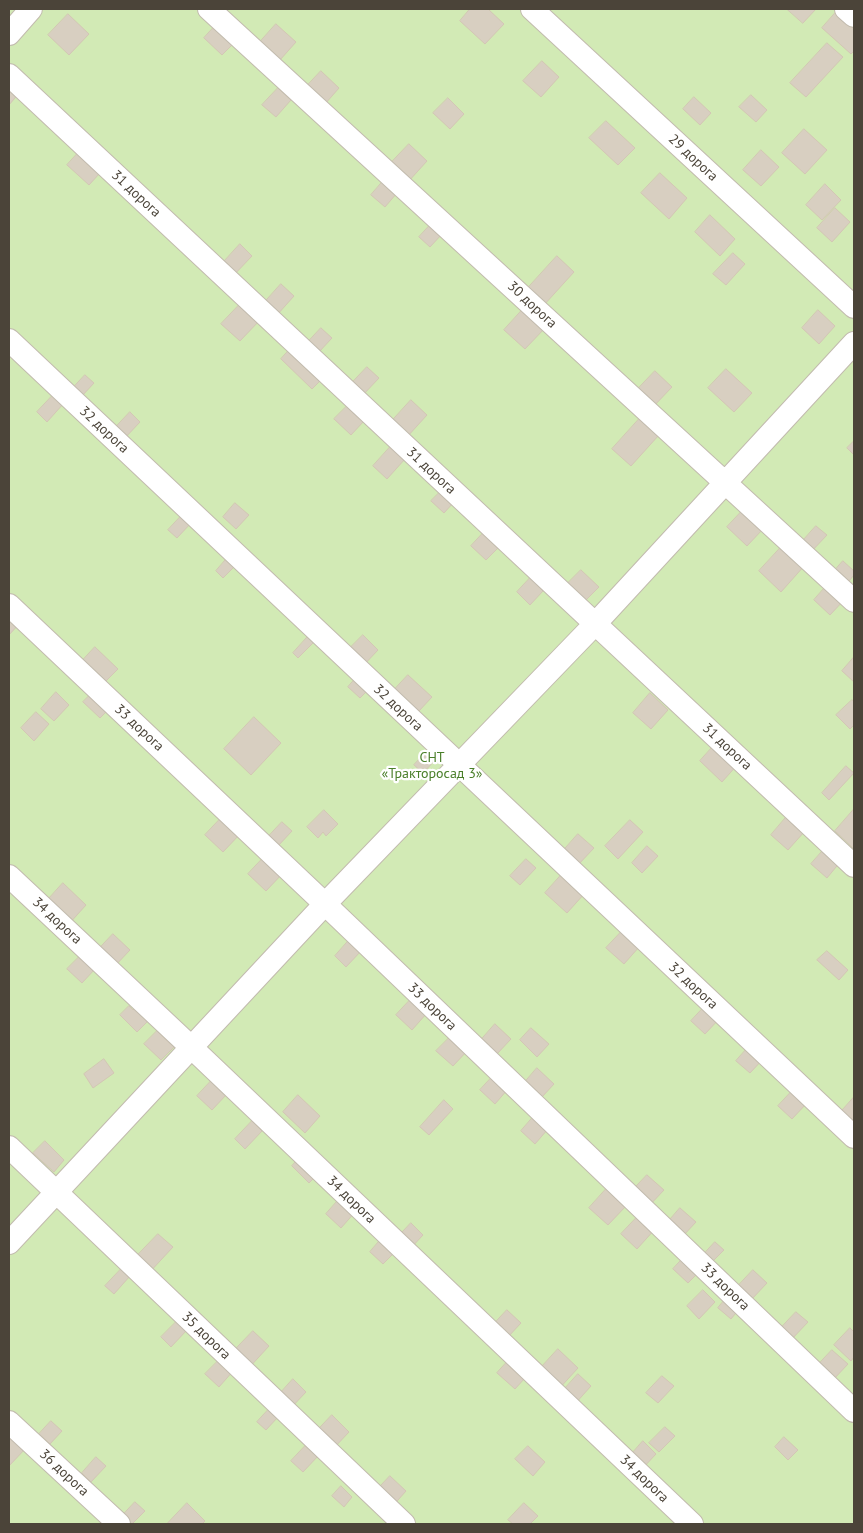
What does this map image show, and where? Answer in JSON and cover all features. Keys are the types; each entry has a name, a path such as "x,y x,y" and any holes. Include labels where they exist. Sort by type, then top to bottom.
{"street":[{"path":"9,34 31,9"},
{"name":"30 дорога","path":"209,9 726,482 854,602"},
{"name":"29 дорога","path":"532,9 854,307"},
{"path":"846,9 854,16"},
{"name":"31 дорога","path":"9,75 854,866"},
{"name":"32 дорога","path":"9,340 854,1137"},
{"path":"9,1243 325,904 595,624 854,343"},
{"name":"33 дорога","path":"9,605 854,1410"},
{"name":"34 дорога","path":"9,876 692,1524"},
{"name":"35 дорога","path":"9,1148 404,1524"},
{"name":"36 дорога","path":"9,1422 119,1524"}],"green space":[{"name":"СНТ «Тракторосад 3»","path":"9,9 854,9 854,1524 9,1524"}],"building":[{"path":"470,9 488,9 504,24 485,44 460,21"},
{"path":"787,9 816,9 803,23"},
{"path":"837,11 854,27 854,51 851,54 822,28"},
{"path":"68,14 89,34 69,55 48,35"},
{"path":"276,24 296,42 280,60 260,42"},
{"path":"215,26 234,43 222,55 204,38"},
{"path":"827,43 843,57 806,97 790,83"},
{"path":"542,61 559,77 541,97 523,81"},
{"path":"321,71 339,88 325,104 306,87"},
{"path":"9,82 20,92 9,105"},
{"path":"278,88 291,100 276,117 262,105"},
{"path":"751,95 767,110 756,122 739,107"},
{"path":"694,97 711,113 700,125 683,109"},
{"path":"448,98 464,114 450,129 433,113"},
{"path":"606,121 635,148 618,165 589,138"},
{"path":"804,129 827,150 805,174 782,153"},
{"path":"409,144 427,161 408,182 389,165"},
{"path":"761,150 779,167 761,186 743,170"},
{"path":"78,153 100,173 89,185 67,165"},
{"path":"660,173 687,198 669,219 641,193"},
{"path":"384,180 397,193 385,207 371,195"},
{"path":"825,184 841,200 822,220 806,205"},
{"path":"835,208 850,222 832,242 817,228"},
{"path":"710,215 735,239 720,256 695,232"},
{"path":"432,223 443,233 430,247 419,237"},
{"path":"240,244 252,256 232,277 220,266"},
{"path":"733,253 745,264 726,285 713,274"},
{"path":"557,256 574,272 544,305 527,289"},
{"path":"281,284 294,296 277,315 264,303"},
{"path":"242,302 260,320 240,341 221,324"},
{"path":"524,308 545,328 525,349 504,330"},
{"path":"818,310 835,326 819,344 802,328"},
{"path":"321,328 332,338 319,352 308,342"},
{"path":"291,348 323,378 312,389 281,359"},
{"path":"367,367 379,378 362,396 350,385"},
{"path":"726,369 752,393 734,412 708,388"},
{"path":"655,371 672,387 653,407 636,391"},
{"path":"85,375 94,383 82,396 73,388"},
{"path":"54,394 64,403 47,422 37,412"},
{"path":"411,400 427,415 407,437 391,422"},
{"path":"348,405 364,421 351,435 334,419"},
{"path":"130,412 140,422 124,439 114,429"},
{"path":"640,418 659,435 631,466 612,449"},
{"path":"854,441 854,455 847,448"},
{"path":"391,446 405,459 387,479 373,466"},
{"path":"442,490 454,502 444,513 431,501"},
{"path":"235,503 249,515 236,529 223,517"},
{"path":"743,510 763,529 747,546 727,527"},
{"path":"183,514 192,522 177,538 168,530"},
{"path":"816,526 827,535 810,553 800,544"},
{"path":"485,531 500,546 486,560 471,546"},
{"path":"783,545 805,565 781,592 759,571"},
{"path":"228,557 236,565 223,578 216,571"},
{"path":"843,561 854,571 854,575 849,581 836,569"},
{"path":"581,570 599,587 585,601 567,584"},
{"path":"530,578 543,591 530,605 517,592"},
{"path":"828,584 845,599 830,615 814,600"},
{"path":"9,614 19,624 9,635"},
{"path":"311,633 317,639 298,658 293,653"},
{"path":"363,635 378,650 361,668 345,653"},
{"path":"95,647 118,669 106,681 83,660"},
{"path":"854,657 854,682 842,671"},
{"path":"408,675 432,697 419,711 395,689"},
{"path":"356,678 368,690 360,698 348,687"},
{"path":"94,691 111,707 100,718 83,702"},
{"path":"56,692 69,705 54,721 41,709"},
{"path":"650,693 668,710 651,729 633,713"},
{"path":"852,700 854,701 854,725 850,729 836,715"},
{"path":"36,712 49,724 34,741 21,728"},
{"path":"254,717 281,743 251,775 224,749"},
{"path":"717,742 739,763 722,782 700,761"},
{"path":"428,750 437,758 423,773 414,765"},
{"path":"846,766 854,773 829,800 822,793"},
{"path":"854,809 854,849 835,831"},
{"path":"324,810 338,824 326,836 323,832 318,838 307,827"},
{"path":"788,815 805,831 788,850 771,835"},
{"path":"223,816 241,833 223,852 205,835"},
{"path":"630,820 643,832 618,859 605,846"},
{"path":"282,822 292,831 278,846 268,837"},
{"path":"578,834 594,848 578,865 563,851"},
{"path":"647,846 658,856 642,873 632,863"},
{"path":"826,847 841,861 827,878 811,864"},
{"path":"266,855 284,872 266,891 248,874"},
{"path":"526,859 536,868 520,885 510,876"},
{"path":"563,873 585,893 567,913 545,893"},
{"path":"63,883 86,905 68,925 45,903"},
{"path":"623,930 640,946 624,964 606,948"},
{"path":"113,934 130,950 114,967 97,951"},
{"path":"350,939 362,950 346,967 335,956"},
{"path":"827,951 848,970 839,980 817,960"},
{"path":"81,955 95,969 82,983 67,969"},
{"path":"411,999 427,1013 412,1030 396,1015"},
{"path":"706,1005 720,1018 705,1034 691,1021"},
{"path":"129,1006 133,1010 137,1006 150,1019 137,1032 120,1015"},
{"path":"495,1024 511,1039 497,1054 481,1040"},
{"path":"531,1028 549,1044 537,1057 520,1040"},
{"path":"157,1031 174,1047 161,1060 144,1044"},
{"path":"453,1034 469,1049 453,1066 436,1051"},
{"path":"751,1044 765,1057 750,1073 736,1061"},
{"path":"104,1059 114,1073 93,1088 84,1074"},
{"path":"537,1068 554,1084 542,1097 525,1082"},
{"path":"493,1076 508,1089 495,1104 480,1090"},
{"path":"212,1080 227,1094 212,1110 197,1096"},
{"path":"793,1090 807,1103 792,1119 778,1106"},
{"path":"298,1095 320,1116 305,1133 283,1112"},
{"path":"854,1097 854,1128 839,1114"},
{"path":"444,1100 453,1109 429,1135 420,1127"},
{"path":"534,1116 548,1129 535,1144 521,1131"},
{"path":"252,1121 262,1131 245,1149 235,1139"},
{"path":"45,1141 64,1160 54,1172 33,1153"},
{"path":"300,1157 318,1174 309,1183 292,1166"},
{"path":"647,1175 664,1190 648,1207 631,1192"},
{"path":"607,1188 626,1206 608,1225 589,1208"},
{"path":"341,1197 356,1211 341,1228 326,1214"},
{"path":"680,1208 696,1222 683,1236 668,1222"},
{"path":"640,1214 656,1228 637,1249 621,1234"},
{"path":"411,1223 423,1235 410,1249 397,1238"},
{"path":"158,1234 173,1247 148,1274 133,1260"},
{"path":"382,1238 396,1251 383,1264 370,1252"},
{"path":"715,1242 724,1250 712,1262 704,1254"},
{"path":"687,1254 702,1269 688,1283 673,1269"},
{"path":"122,1268 130,1276 114,1294 105,1286"},
{"path":"753,1270 767,1283 752,1299 738,1286"},
{"path":"703,1290 715,1302 699,1319 687,1306"},
{"path":"727,1297 740,1308 731,1319 718,1308"},
{"path":"507,1310 521,1323 508,1337 494,1324"},
{"path":"796,1312 808,1322 792,1339 780,1329"},
{"path":"177,1321 187,1330 171,1347 161,1337"},
{"path":"850,1328 854,1332 854,1357 851,1361 834,1345"},
{"path":"253,1331 269,1346 247,1370 230,1355"},
{"path":"558,1349 578,1368 557,1391 537,1372"},
{"path":"832,1350 848,1364 833,1380 817,1366"},
{"path":"221,1358 234,1370 219,1387 205,1374"},
{"path":"507,1362 525,1378 515,1389 497,1373"},
{"path":"578,1374 591,1386 574,1405 561,1393"},
{"path":"662,1376 674,1386 658,1403 646,1393"},
{"path":"293,1379 306,1392 289,1410 276,1398"},
{"path":"269,1409 278,1417 266,1430 257,1422"},
{"path":"332,1415 349,1432 333,1449 315,1433"},
{"path":"51,1421 62,1431 50,1444 39,1434"},
{"path":"665,1427 675,1436 659,1452 649,1443"},
{"path":"12,1435 26,1448 9,1466 9,1439"},
{"path":"784,1437 798,1450 788,1460 775,1447"},
{"path":"643,1441 656,1454 642,1469 629,1457"},
{"path":"307,1444 319,1455 303,1472 291,1461"},
{"path":"528,1446 545,1462 533,1476 515,1459"},
{"path":"96,1457 106,1466 91,1482 82,1473"},
{"path":"390,1476 406,1491 391,1508 375,1492"},
{"path":"341,1486 352,1497 344,1507 332,1496"},
{"path":"135,1502 145,1511 132,1524 122,1516"},
{"path":"187,1503 205,1521 202,1524 167,1524"},
{"path":"524,1503 538,1516 530,1524 513,1524 508,1520"}]}
